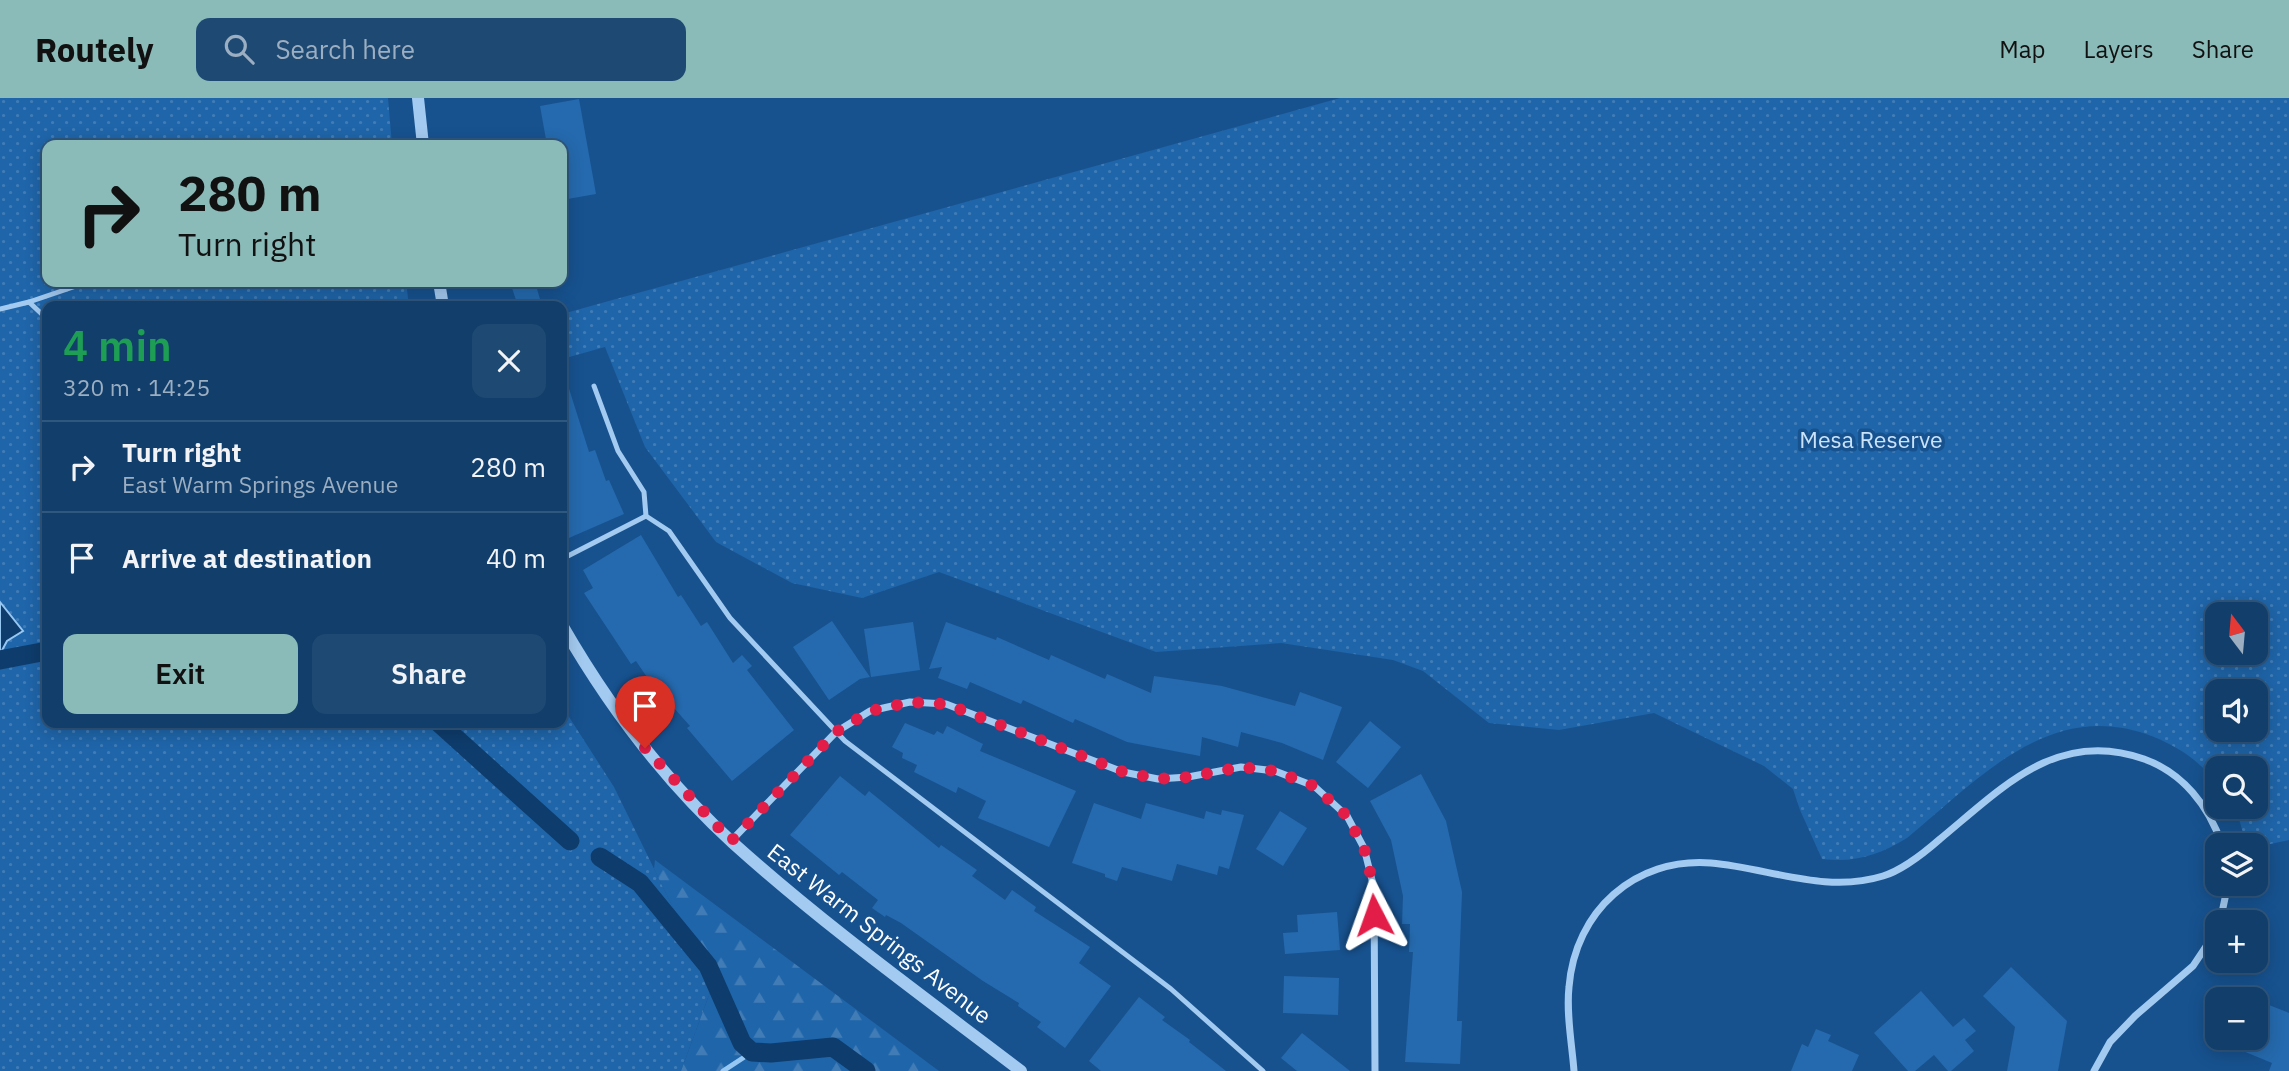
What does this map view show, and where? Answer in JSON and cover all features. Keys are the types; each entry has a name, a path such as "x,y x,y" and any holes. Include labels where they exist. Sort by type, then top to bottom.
{"street":[{"path":"418,98 422,140"},
{"name":"East Warm Springs Avenue","path":"567,633 620,715 657,764 731,841 820,918 1021,1071"},
{"path":"731,841 836,732 870,711 910,702 946,704 1124,772 1158,779 1188,777 1241,767 1275,771 1314,786 1347,816 1364,848 1374,888 1376,1071"},
{"path":"1574,1071 1568,988 1574,951 1594,916 1622,886 1652,870 1679,863 1711,863 1836,884 1860,882 1886,875 1909,862 2005,786 2040,763 2072,752 2098,749 2125,752 2174,774 2196,795 2217,833"},
{"path":"2094,1071 2110,1042 2135,1016 2193,966 2205,948"}],"lane":[{"path":"0,309 73,287"},
{"path":"29,302 42,314"},
{"path":"594,386 618,451 644,492 646,516"},
{"path":"567,556 646,516"},
{"path":"646,516 668,531 730,618 845,741 1171,989 1263,1071"}],"green space":[{"path":"0,98 388,98 392,140 42,140 42,287 407,287 408,301 42,301 42,728 567,728 567,714 614,787 712,987 681,1071 0,1071"},
{"name":"Mesa Reserve","path":"1340,98 2289,98 2289,840 2268,844 2268,833 2243,833 2238,819 2268,819 2268,756 2205,756 2205,770 2189,756 2154,737 2117,727 2082,727 2050,735 2019,750 1990,769 1897,844 1856,859 1822,859 1793,789 1764,766 1654,713 1559,730 1489,723 1423,671 1393,660 1281,643 1156,652 939,572 862,598 792,583 716,542 645,447 605,347 567,358 567,313"},
{"path":"655,860 939,1071 681,1071 712,987 654,869"}],"shaded area":[{"path":"0,602 23,631 7,641 0,654"}],"building":[{"path":"579,99 596,194 567,199 567,140 546,140 540,106"},
{"path":"512,287 536,287 541,301 516,301"},
{"path":"567,382 589,452 595,450 606,481 609,480 624,514 567,539"},
{"path":"641,535 678,597 681,595 701,626 707,622 733,663 742,655 752,666 747,670 794,730 732,781 687,728 690,726 655,689 636,661 631,664 584,593 593,588 583,570"},
{"path":"832,621 870,677 860,679 829,700 793,647"},
{"path":"913,622 920,670 871,677 864,629"},
{"path":"946,622 996,640 997,637 1049,660 1051,655 1105,679 1107,674 1151,693 1154,676 1222,686 1295,706 1300,692 1342,707 1323,760 1282,743 1241,732 1238,747 1202,737 1200,756 1127,742 1075,719 1073,723 1023,700 1021,704 970,682 967,689 938,678 942,667 929,669"},
{"path":"1370,721 1401,747 1368,788 1336,762"},
{"path":"905,723 934,735 937,731 943,734 947,726 983,744 980,751 1076,791 1049,847 978,818 986,801 958,787 956,793 914,772 917,765 902,758 903,753 892,747"},
{"path":"1421,774 1446,821 1462,892 1457,1021 1462,1021 1460,1064 1405,1062 1413,952 1409,952 1410,924 1402,924 1403,896 1391,840 1370,801"},
{"path":"840,776 865,796 869,791 939,848 941,845 977,870 972,876 1005,900 1012,890 1036,907 1034,911 1090,947 1079,963 1111,986 1065,1048 1037,1027 1041,1022 1018,1006 1019,1003 901,923 872,908 878,900 842,872 839,875 790,835"},
{"path":"1094,803 1141,819 1146,803 1204,819 1206,811 1221,815 1222,810 1244,815 1229,869 1219,866 1217,875 1177,864 1172,881 1122,867 1117,881 1072,863"},
{"path":"1280,811 1307,828 1283,866 1256,849"},
{"path":"1337,912 1340,950 1285,954 1283,933 1298,932 1297,915"},
{"path":"2011,967 2067,1021 2058,1071 2007,1071 2015,1027 1983,996"},
{"path":"1284,976 1339,978 1338,1015 1283,1013"},
{"path":"1921,991 1953,1027 1964,1018 1976,1031 1965,1040 1974,1051 1951,1071 1934,1055 1915,1071 1908,1071 1874,1033"},
{"path":"1139,997 1165,1017 1162,1020 1226,1071 1101,1071 1089,1061"},
{"path":"2268,1005 2289,1013 2289,1071 2269,1071 2272,1063 2243,1051 2268,1050"},
{"path":"1816,1029 1831,1035 1828,1041 1859,1055 1852,1071 1791,1071 1802,1044 1808,1047"},
{"path":"1302,1033 1350,1071 1297,1071 1281,1058"}],"waterway":[{"path":"0,660 42,652"},
{"path":"445,728 570,841"},
{"path":"600,857 640,883 708,966 742,1043 752,1052 771,1053 833,1047 866,1071"},
{"path":"723,1071 752,1052"}],"route":[{"path":"645,748 731,841 836,732 870,711 910,702 946,704 1124,772 1158,779 1188,777 1241,767 1275,771 1314,786 1347,816 1364,848 1374,888 1374,915"}]}
